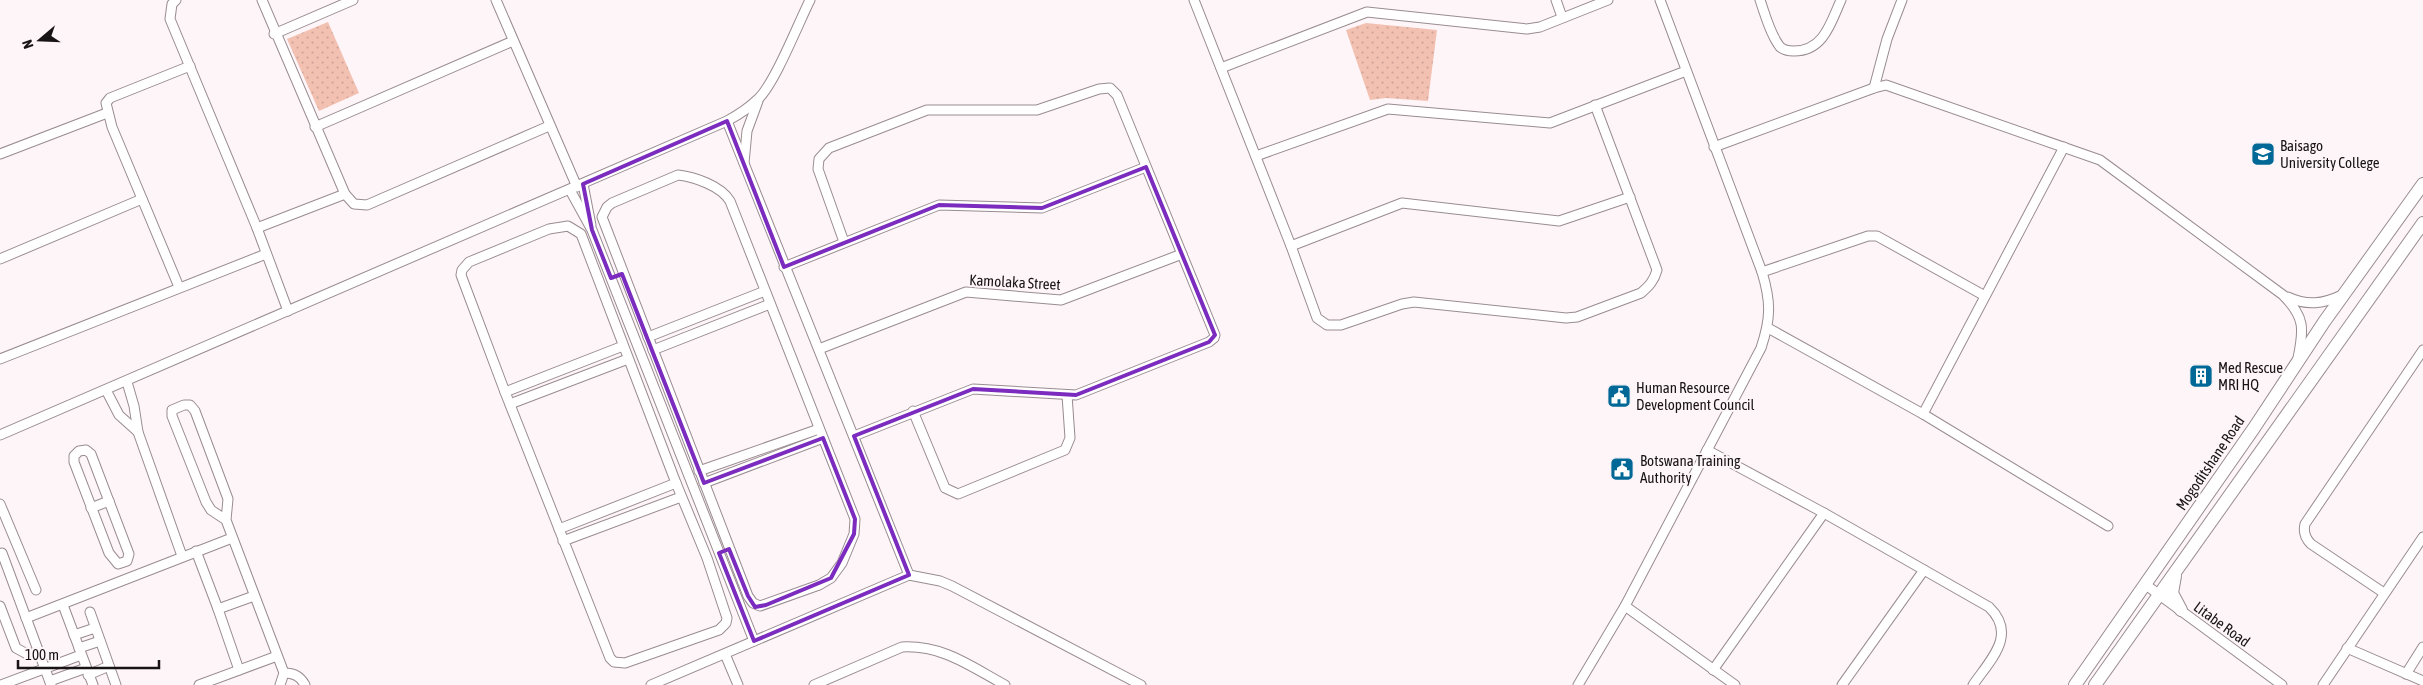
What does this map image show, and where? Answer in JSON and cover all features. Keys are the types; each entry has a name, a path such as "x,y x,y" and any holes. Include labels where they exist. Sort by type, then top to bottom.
{"main road":[{"name":"Mogoditshane Road","path":"2075,685 2146,585 2343,294 2423,184"},
{"path":"2095,685 2423,223"},
{"path":"2177,569 2172,593 2181,610"}],"street":[{"path":"176,0 172,4 170,19 257,228 288,311"},
{"path":"262,0 274,34 345,194 354,204 367,205 549,126"},
{"path":"274,34 353,0"},
{"path":"496,0 577,187 592,230 754,641"},
{"path":"744,165 747,131 760,98 769,84 810,0"},
{"path":"1194,0 1291,246 1317,318 1327,324 1341,324 1402,304 1414,302 1566,318 1577,317 1641,293 1654,280 1657,270 1595,105"},
{"path":"1556,0 1562,17"},
{"path":"1221,68 1367,12 1527,29 1540,27 1608,0"},
{"path":"1578,685 1626,606 1761,348 1768,328 1770,310 1768,292 1762,272 1660,0"},
{"path":"1760,0 1778,45 1785,51 1796,51 1817,44 1825,36 1841,0"},
{"path":"1874,88 1886,39 1902,0"},
{"path":"315,127 513,41"},
{"path":"179,287 107,113 106,102 110,98 190,66"},
{"path":"1256,156 1384,110 1540,124 1550,123 1686,71"},
{"path":"1714,146 1874,88 1892,86 2100,160 2283,295 2298,312 2302,324 2302,336 2297,363"},
{"path":"844,242 818,169 819,159 823,152 829,148 927,110 1037,110 1098,89 1110,88 1117,95 1214,338 1084,392 1068,395 980,388 854,436"},
{"path":"0,434 127,382 727,121 760,98"},
{"path":"0,154 107,113"},
{"path":"727,121 909,575"},
{"path":"1923,414 2064,147"},
{"path":"784,267 939,205 1042,208 1146,167"},
{"path":"684,176 719,189 727,196 856,524 854,534 837,571 831,578 766,605 756,605 748,596 622,274 604,224 603,212 612,204 673,177 684,176"},
{"path":"577,187 592,230"},
{"path":"257,228 345,194"},
{"path":"1291,246 1402,204 1559,221 1630,198"},
{"path":"0,258 142,199"},
{"path":"568,226 580,234 623,346 676,484 708,558 726,612 726,623 719,630 685,643 619,663 610,658 563,541 463,281 462,270 466,265 549,229 568,226"},
{"path":"1762,272 1868,236 1877,236 1985,296"},
{"path":"0,359 266,254"},
{"name":"Kamolaka Street","path":"819,349 966,292 1061,300 1182,254"},
{"path":"599,283 622,274"},
{"path":"648,337 765,291"},
{"path":"2283,295 2308,304 2327,301 2343,294"},
{"path":"653,350 770,304"},
{"path":"1768,328 1923,414 2108,526"},
{"path":"505,392 623,346"},
{"path":"2384,593 2311,544 2304,534 2304,528 2423,350"},
{"path":"510,404 628,359"},
{"path":"127,382 134,406 138,432 182,556"},
{"path":"106,390 119,415 138,432"},
{"path":"913,412 945,488 958,494 1065,450 1070,438 1068,395"},
{"path":"226,520 211,510 206,502 172,416 172,410 177,406 190,405 195,411 228,499 226,520 284,673 280,685"},
{"path":"652,420 675,411"},
{"path":"699,471 819,429"},
{"path":"704,483 823,438"},
{"path":"86,450 91,454 128,554 127,561 124,564 118,564 113,561 74,462 74,456 79,452 86,450"},
{"path":"1707,450 1824,513 1989,607 2001,622 2001,641 1998,650 1973,685"},
{"path":"559,529 676,484"},
{"path":"563,541 682,497"},
{"path":"92,508 109,501"},
{"path":"0,504 36,590"},
{"path":"1714,670 1824,513"},
{"path":"2323,685 2423,537"},
{"path":"26,618 232,538"},
{"path":"18,547 1,554 51,683 109,666"},
{"path":"708,558 729,550"},
{"path":"196,551 239,670"},
{"path":"124,564 130,578"},
{"path":"1842,685 1924,570"},
{"path":"651,685 909,575 940,581 952,586 1141,685"},
{"name":"Litabe Road","path":"2146,585 2282,685"},
{"path":"218,609 254,596"},
{"path":"64,604 92,685"},
{"path":"0,606 16,648 26,654 39,652"},
{"path":"1626,606 1735,685"},
{"path":"90,612 109,666 113,684"},
{"path":"74,635 95,628"},
{"path":"1,685 45,668 100,641"},
{"path":"814,685 902,647 918,646 942,651 1005,685"},
{"path":"2406,674 2423,647"},
{"path":"2347,648 2423,680"},
{"path":"725,654 738,685"},
{"path":"199,685 277,656"},
{"path":"284,673 292,673 300,677 305,685"},
{"path":"227,675 231,685"}],"highlighted area":[{"path":"727,121 784,267 939,205 1042,208 1146,167 1215,335 1209,342 1076,395 973,389 854,436 909,575 754,641 719,553 729,549 748,596 755,607 766,605 831,578 854,534 855,519 823,438 704,483 622,274 611,278 592,230 583,184"}],"shaded area":[{"path":"328,22 359,93 319,111 287,39"},
{"path":"1366,23 1437,30 1428,101 1386,98 1370,100 1346,30"}],"place":[{"name":"Baisago University College","path":"2263,154"},
{"name":"Med Rescue MRI HQ","path":"2201,376"},
{"name":"Human Resource Development Council","path":"1619,396"},
{"name":"Botswana Training Authority","path":"1622,469"}]}
